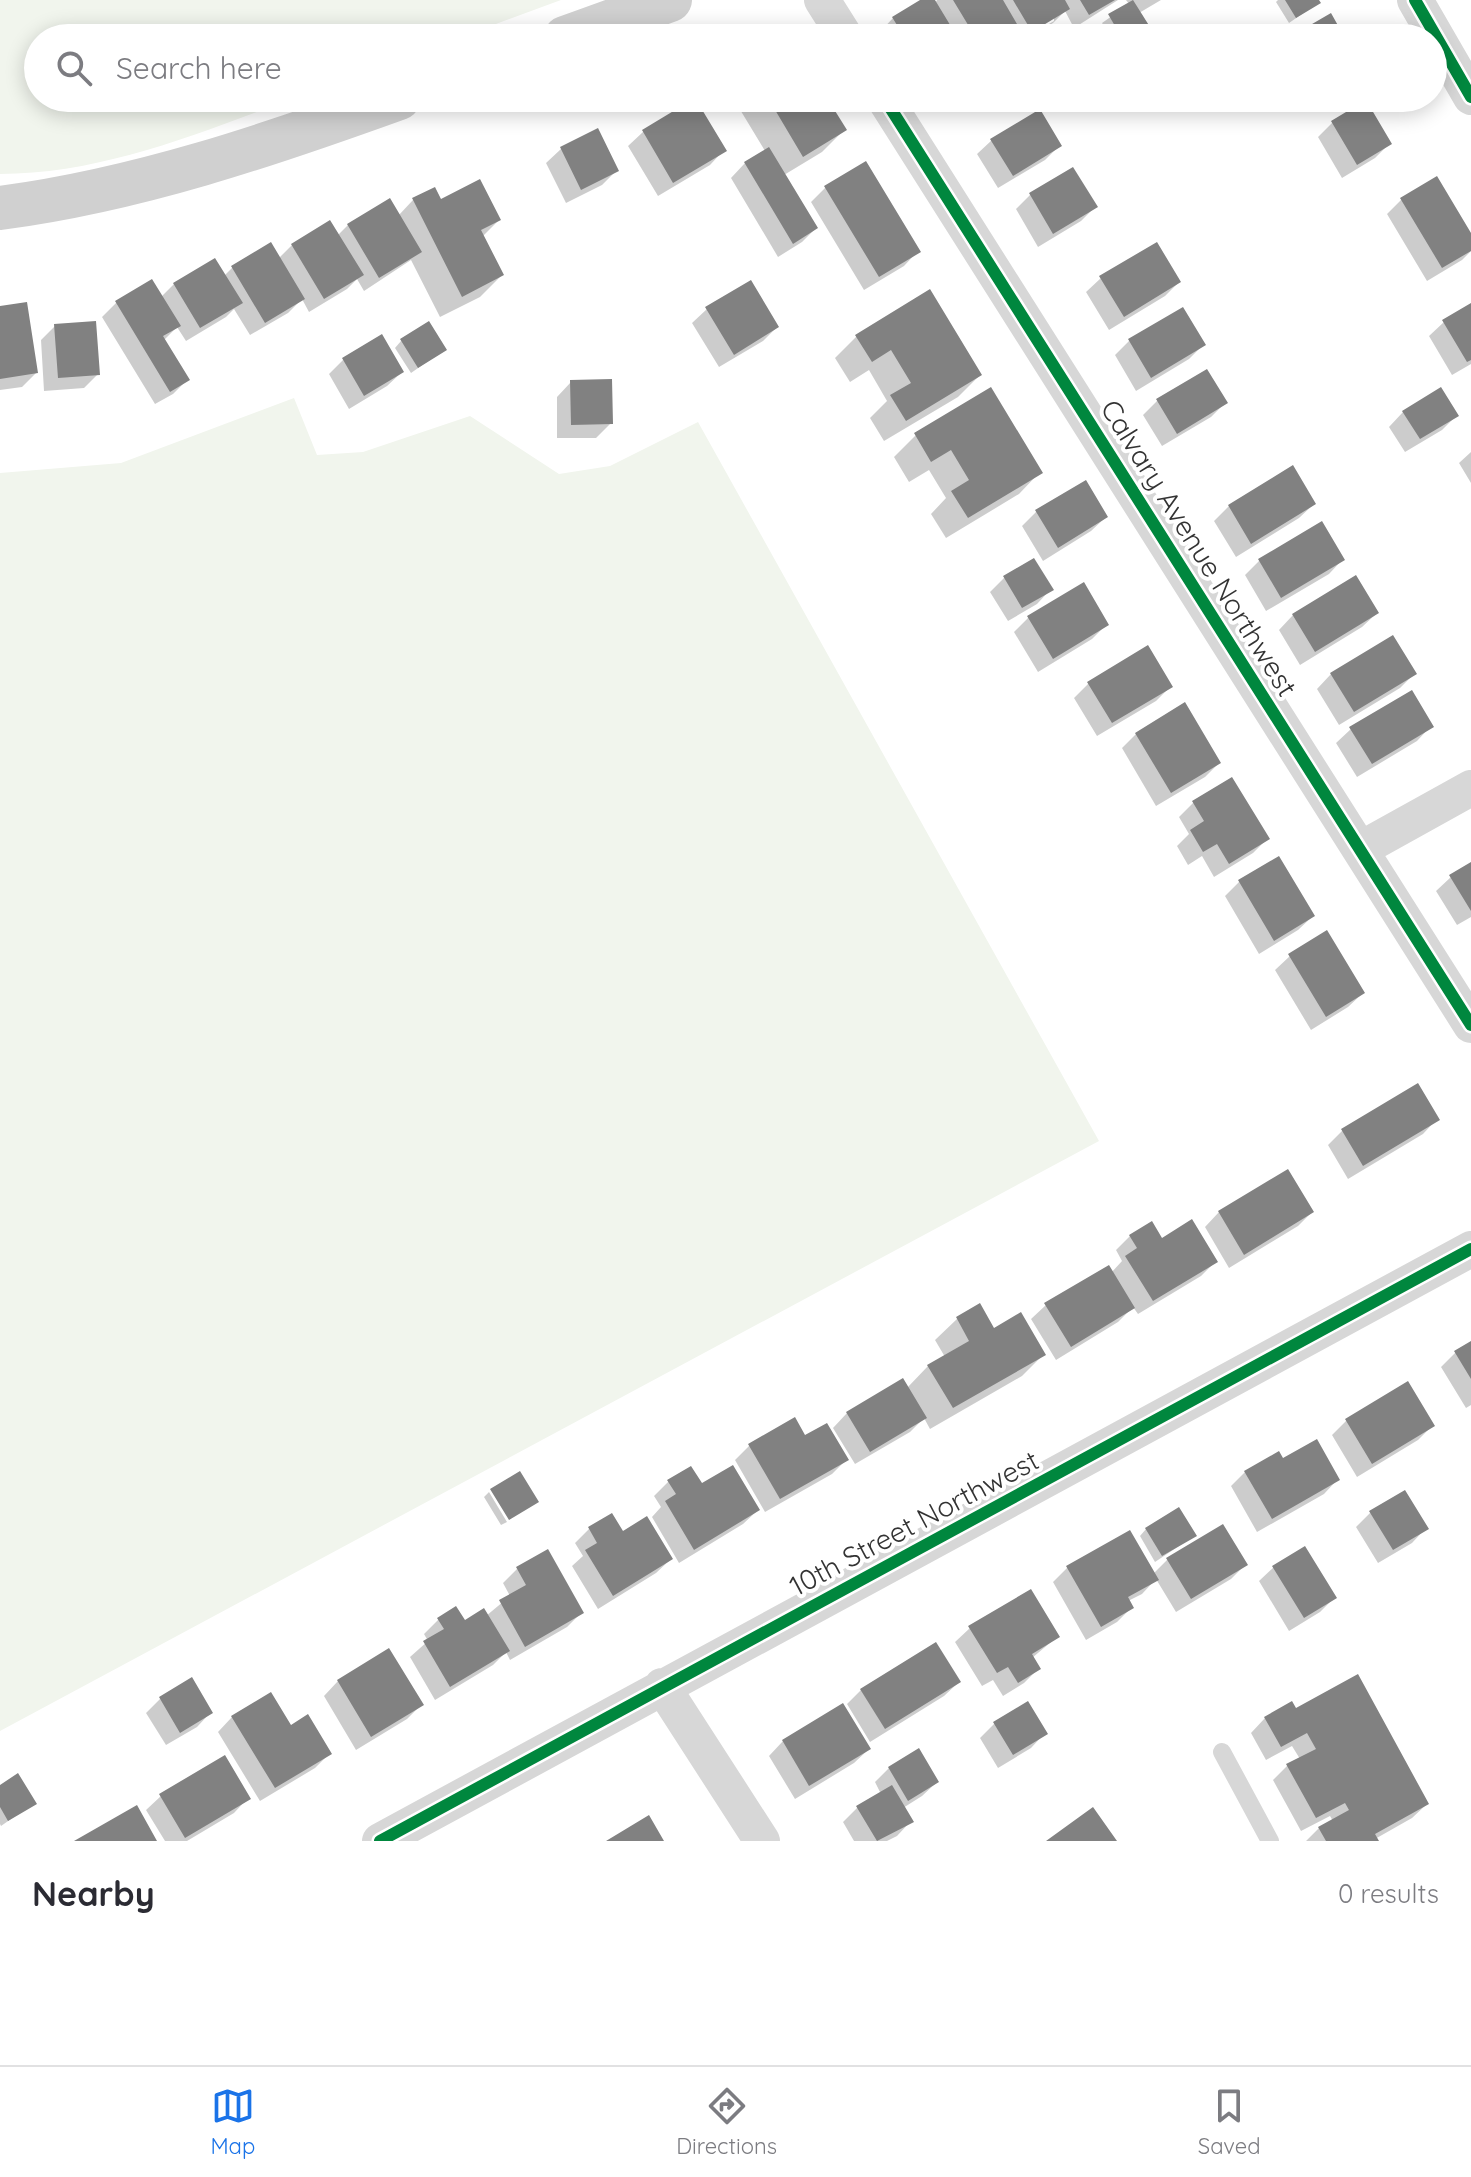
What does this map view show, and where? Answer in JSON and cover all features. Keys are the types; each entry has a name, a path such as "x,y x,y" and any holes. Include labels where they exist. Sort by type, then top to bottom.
{"main road":[{"path":"604,24 670,0"},
{"path":"0,208 56,201 170,173 273,143 360,112"}],"street":[{"path":"822,0 837,24"},
{"path":"1415,0 1429,24"},
{"path":"1447,55 1471,97"},
{"name":"Calvary Avenue Northwest","path":"893,112 1471,1025"},
{"path":"1361,849 1471,788"},
{"name":"10th Street Northwest","path":"380,1841 1471,1249"},
{"path":"662,1686 762,1841"}],"lane":[{"path":"1222,1752 1270,1841"}],"shaded area":[{"path":"0,0 561,0 496,24 24,24 24,112 256,112 113,159 76,167 0,174"},
{"path":"294,398 317,455 363,452 470,416 559,474 610,466 698,422 1099,1141 0,1731 0,473 121,463"}],"building":[{"path":"920,0 935,0 950,24 896,24 892,17"},
{"path":"953,0 1003,0 1017,24 968,24"},
{"path":"1013,0 1065,0 1070,9 1045,24 1027,24"},
{"path":"1080,0 1115,0 1089,15"},
{"path":"1133,0 1148,24 1114,24 1108,14"},
{"path":"1285,0 1319,0 1321,3 1296,18"},
{"path":"1331,13 1337,24 1312,24"},
{"path":"672,112 703,112 727,151 673,183 642,130"},
{"path":"776,112 836,112 847,130 803,157"},
{"path":"1035,112 1042,112 1062,146 1013,176 990,139"},
{"path":"1346,112 1373,112 1392,144 1357,165 1331,121"},
{"path":"598,128 619,171 581,190 560,147"},
{"path":"769,147 818,228 793,244 744,162"},
{"path":"866,161 921,252 879,277 824,186"},
{"path":"1073,167 1098,207 1053,234 1029,193"},
{"path":"1437,176 1471,233 1471,251 1442,268 1400,198"},
{"path":"480,179 501,220 481,230 504,275 462,297 412,198 435,187 441,199"},
{"path":"390,198 422,252 379,278 347,224"},
{"path":"330,220 364,275 324,299 291,244"},
{"path":"271,242 305,299 265,323 231,266"},
{"path":"1157,242 1181,282 1124,317 1099,276"},
{"path":"215,258 243,303 200,328 173,283"},
{"path":"152,279 181,326 163,336 190,380 170,392 115,301"},
{"path":"751,280 779,327 734,355 705,307"},
{"path":"930,289 982,375 906,421 890,395 911,383 891,350 872,362 855,335"},
{"path":"27,302 38,373 0,379 0,306"},
{"path":"1471,303 1471,360 1467,362 1442,320"},
{"path":"1183,307 1206,345 1151,378 1128,339"},
{"path":"96,321 100,375 58,378 54,324"},
{"path":"429,321 447,350 418,368 400,339"},
{"path":"382,334 404,372 364,396 342,358"},
{"path":"1207,369 1228,403 1177,434 1156,399"},
{"path":"612,379 613,424 571,425 570,380"},
{"path":"991,387 1043,473 968,518 951,491 969,480 951,450 931,462 914,433"},
{"path":"1441,387 1459,416 1420,439 1402,411"},
{"path":"1293,465 1316,504 1251,544 1228,505"},
{"path":"1086,480 1108,517 1058,548 1035,510"},
{"path":"1322,521 1345,560 1281,598 1258,559"},
{"path":"1034,558 1054,590 1022,608 1003,576"},
{"path":"1356,575 1379,613 1315,652 1292,614"},
{"path":"1084,582 1109,625 1053,659 1027,616"},
{"path":"1393,635 1417,674 1354,712 1330,673"},
{"path":"1148,645 1173,687 1112,723 1087,682"},
{"path":"1412,690 1434,727 1372,764 1349,727"},
{"path":"1185,702 1221,763 1171,793 1135,733"},
{"path":"1232,777 1270,839 1229,864 1217,844 1203,852 1190,830 1204,821 1192,801"},
{"path":"1279,856 1315,916 1274,941 1238,880"},
{"path":"1471,862 1471,911 1449,875"},
{"path":"1327,930 1365,993 1326,1017 1288,954"},
{"path":"1418,1083 1440,1120 1363,1166 1341,1129"},
{"path":"1288,1169 1314,1212 1244,1255 1218,1211"},
{"path":"1192,1219 1218,1262 1153,1301 1125,1256 1137,1248 1129,1235 1152,1221 1162,1238"},
{"path":"1109,1265 1135,1308 1071,1347 1044,1303"},
{"path":"980,1303 994,1328 1021,1312 1046,1355 953,1408 927,1365 969,1341 956,1317"},
{"path":"1471,1341 1471,1379 1454,1351"},
{"path":"903,1378 927,1418 870,1452 846,1412"},
{"path":"1408,1381 1435,1426 1372,1464 1345,1419"},
{"path":"795,1417 805,1435 827,1423 849,1460 780,1499 748,1444"},
{"path":"1317,1439 1340,1480 1272,1519 1244,1471 1279,1451 1283,1458"},
{"path":"733,1465 760,1510 694,1550 665,1501 676,1494 667,1480 691,1466 702,1483"},
{"path":"520,1471 539,1502 509,1520 490,1489"},
{"path":"1405,1490 1429,1529 1393,1550 1369,1511"},
{"path":"1179,1507 1197,1536 1162,1556 1145,1528"},
{"path":"612,1513 623,1531 647,1516 673,1559 613,1596 585,1550 597,1543 588,1527"},
{"path":"1223,1524 1248,1565 1191,1599 1166,1558"},
{"path":"1130,1530 1159,1580 1128,1597 1134,1608 1101,1627 1066,1566"},
{"path":"1305,1546 1337,1598 1304,1618 1272,1566"},
{"path":"548,1549 584,1613 525,1647 499,1600 526,1585 516,1567"},
{"path":"1031,1589 1060,1637 1032,1654 1041,1669 1018,1683 1008,1667 997,1673 968,1626"},
{"path":"456,1606 465,1620 484,1608 510,1651 450,1687 423,1641 444,1629 437,1618"},
{"path":"936,1642 961,1682 885,1729 860,1689"},
{"path":"389,1648 424,1705 371,1737 337,1680"},
{"path":"1358,1674 1429,1804 1375,1834 1379,1841 1326,1841 1318,1827 1349,1810 1345,1803 1316,1818 1286,1764 1316,1749 1307,1733 1281,1747 1264,1717 1292,1701 1296,1708"},
{"path":"192,1677 213,1713 180,1733 159,1697"},
{"path":"271,1692 291,1725 308,1714 332,1754 275,1788 231,1716"},
{"path":"1028,1701 1048,1734 1013,1755 993,1722"},
{"path":"843,1703 871,1749 809,1786 782,1740"},
{"path":"919,1748 939,1782 908,1801 888,1767"},
{"path":"225,1755 251,1799 185,1838 159,1794"},
{"path":"18,1773 37,1804 8,1821 0,1807 0,1785"},
{"path":"892,1785 914,1822 877,1841 856,1806"},
{"path":"137,1805 157,1841 74,1841"},
{"path":"1093,1807 1117,1841 1046,1841"},
{"path":"649,1815 664,1841 606,1841"}],"cycle path":[{"path":"1415,0 1429,24"},
{"path":"1447,55 1471,97"},
{"path":"893,112 1471,1025"},
{"path":"380,1841 1471,1249"}]}
